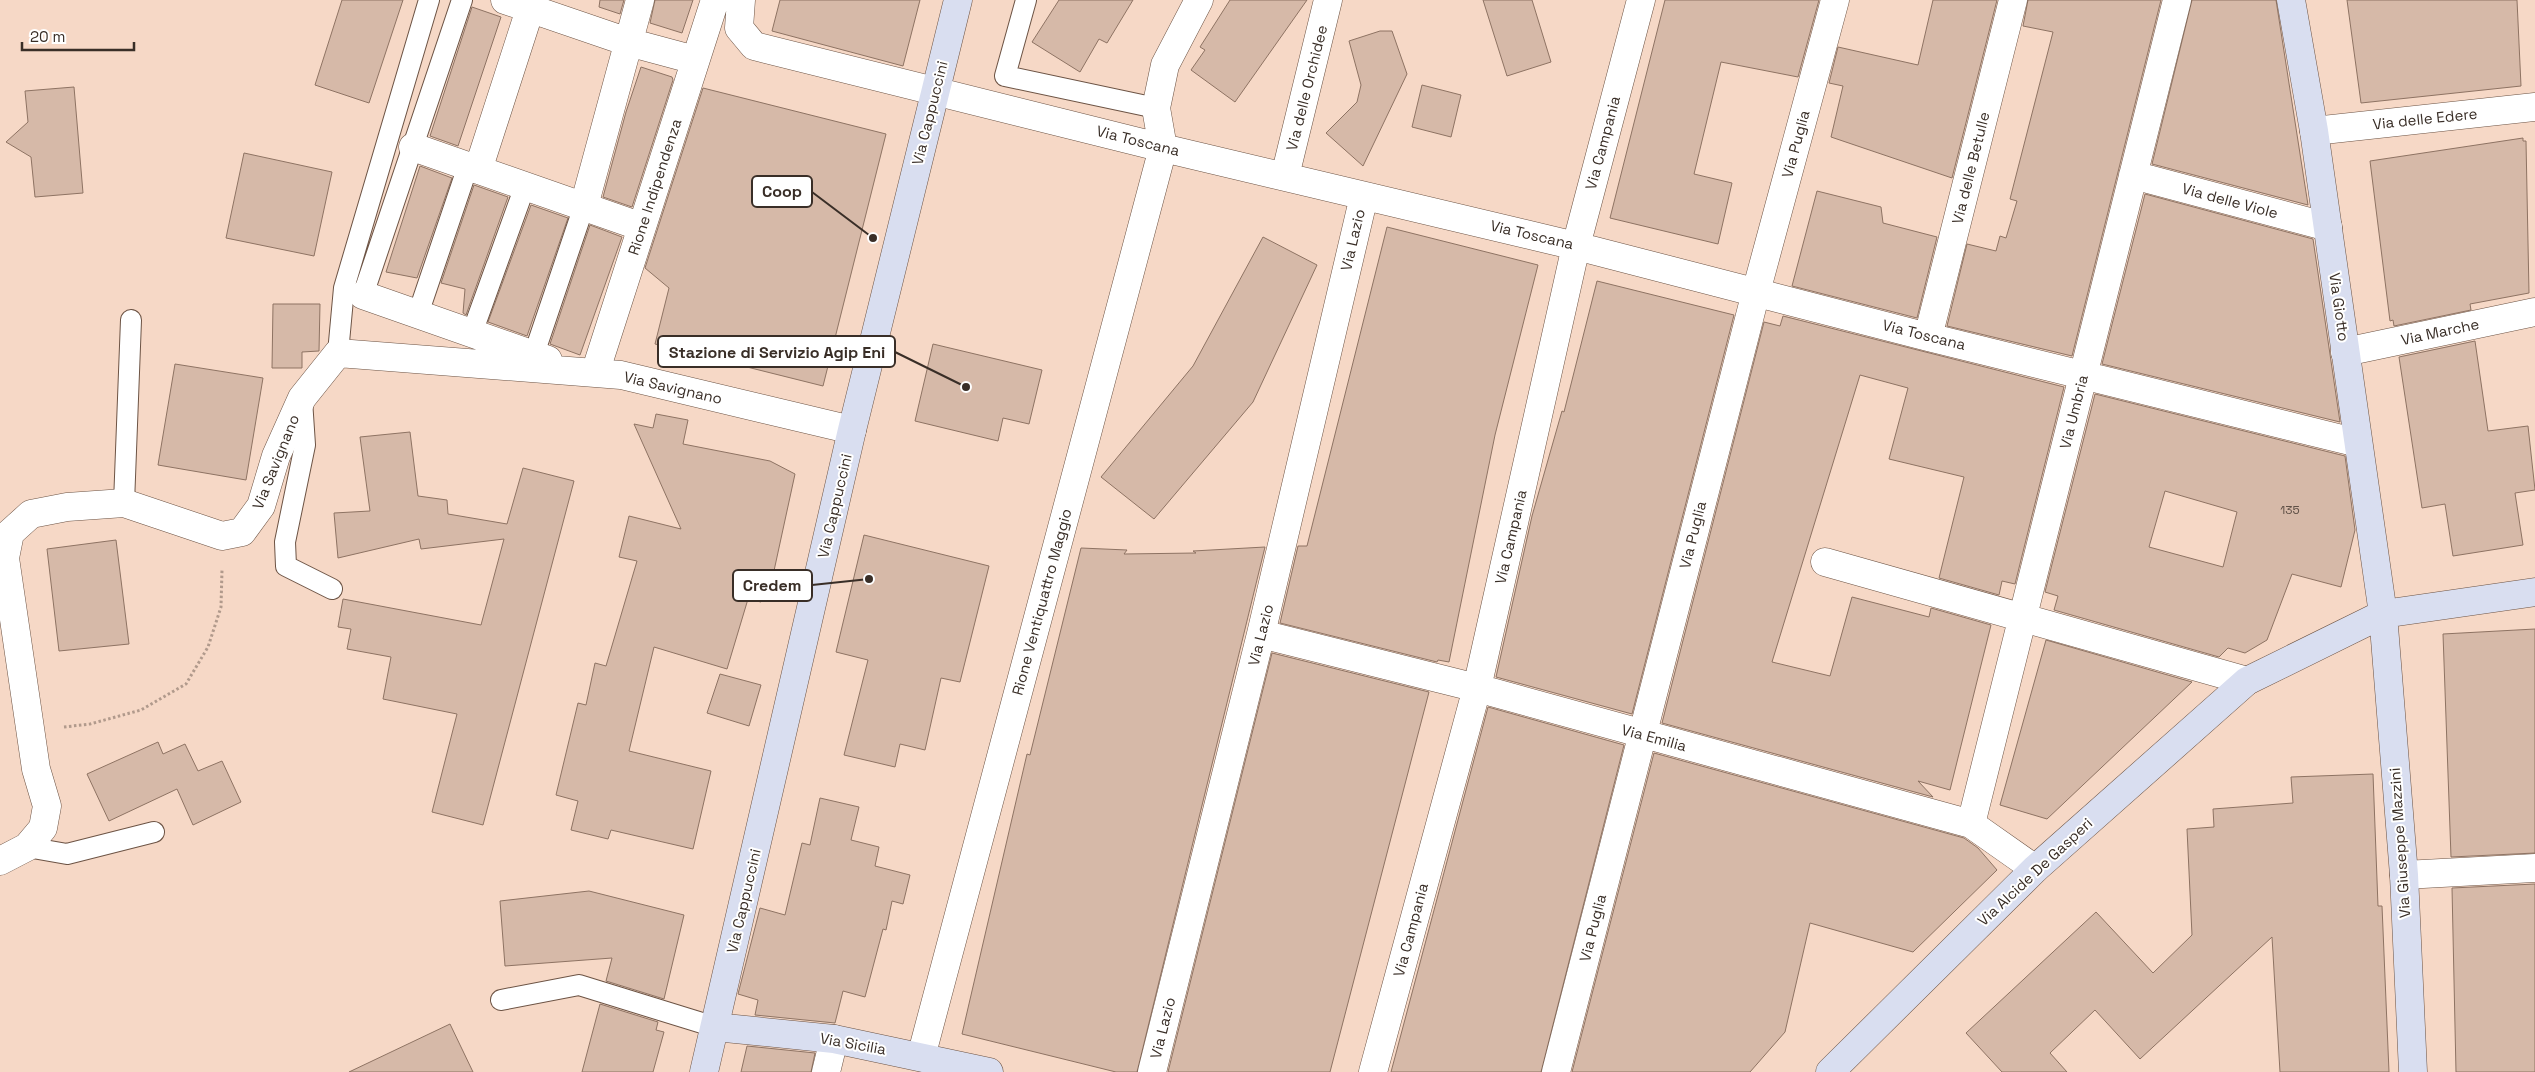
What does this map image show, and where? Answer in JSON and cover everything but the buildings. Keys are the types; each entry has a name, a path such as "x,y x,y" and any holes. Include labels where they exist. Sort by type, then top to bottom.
{"street":[{"path":"584,206 640,0"},
{"name":"Rione Indipendenza","path":"590,373 642,227 714,0"},
{"name":"Via Toscana","path":"741,0 739,28 754,46 1163,148 1576,246 1928,337 2083,373 2358,443"},
{"name":"Via Cappuccini","path":"704,1072 716,1027 852,430 958,0"},
{"path":"1163,148 1156,108 1165,65 1199,0"},
{"name":"Via delle Orchidee","path":"1285,176 1328,0"},
{"name":"Via Campania","path":"1373,1072 1477,688 1576,246 1641,0"},
{"name":"Via Puglia","path":"1556,1072 1756,292 1835,0"},
{"name":"Via delle Betulle","path":"1928,337 2013,0"},
{"name":"Via Umbria","path":"1971,824 2177,0"},
{"name":"Via Giotto","path":"2291,0 2314,131 2383,614"},
{"path":"473,168 522,3 628,42 695,60"},
{"name":"Via delle Edere","path":"2314,131 2535,107"},
{"path":"413,146 642,227"},
{"name":"Rione Ventiquattro Maggio","path":"920,1057 1163,148"},
{"name":"Via delle Viole","path":"2133,175 2328,227"},
{"name":"Via Lazio","path":"1152,1072 1261,634 1364,196"},
{"path":"363,295 590,373"},
{"name":"Via Marche","path":"2345,352 2535,312"},
{"name":"Via Savignano","path":"222,536 242,532 261,506 276,456 302,398 338,353 621,375 852,430"},
{"path":"0,860 27,847 43,828 48,806 36,769 5,558 10,533 31,514 67,507 124,503 222,536"},
{"path":"1825,562 2247,681"},
{"name":"Via Alcide De Gasperi","path":"1830,1072 2035,869 2247,681 2383,614 2535,592"},
{"name":"Via Giuseppe Mazzini","path":"2383,614 2404,875 2413,1072"},
{"name":"Via Emilia","path":"1261,634 1477,688 1971,824 2035,869"},
{"path":"2404,875 2535,868"},
{"name":"Via Sicilia","path":"716,1027 834,1039 988,1072"},
{"path":"826,1072 834,1039"}],"lane":[{"path":"338,353 344,288 428,0"},
{"path":"363,295 462,0"},
{"path":"1026,0 1005,76 1156,108"},
{"path":"418,314 473,168"},
{"path":"472,333 525,186"},
{"path":"534,354 584,206"},
{"path":"124,503 131,320"},
{"path":"302,398 305,445 285,542 286,566 332,589"},
{"path":"27,847 67,854 154,832"},
{"path":"501,1000 579,985 716,1027"}],"path":[{"path":"31,731 90,724 141,710 186,684 208,647 222,607 222,536"}],"place":[{"name":"Coop","path":"873,238"},
{"name":"Stazione di Servizio Agip Eni","path":"966,387"},
{"name":"Credem","path":"869,579"}]}
